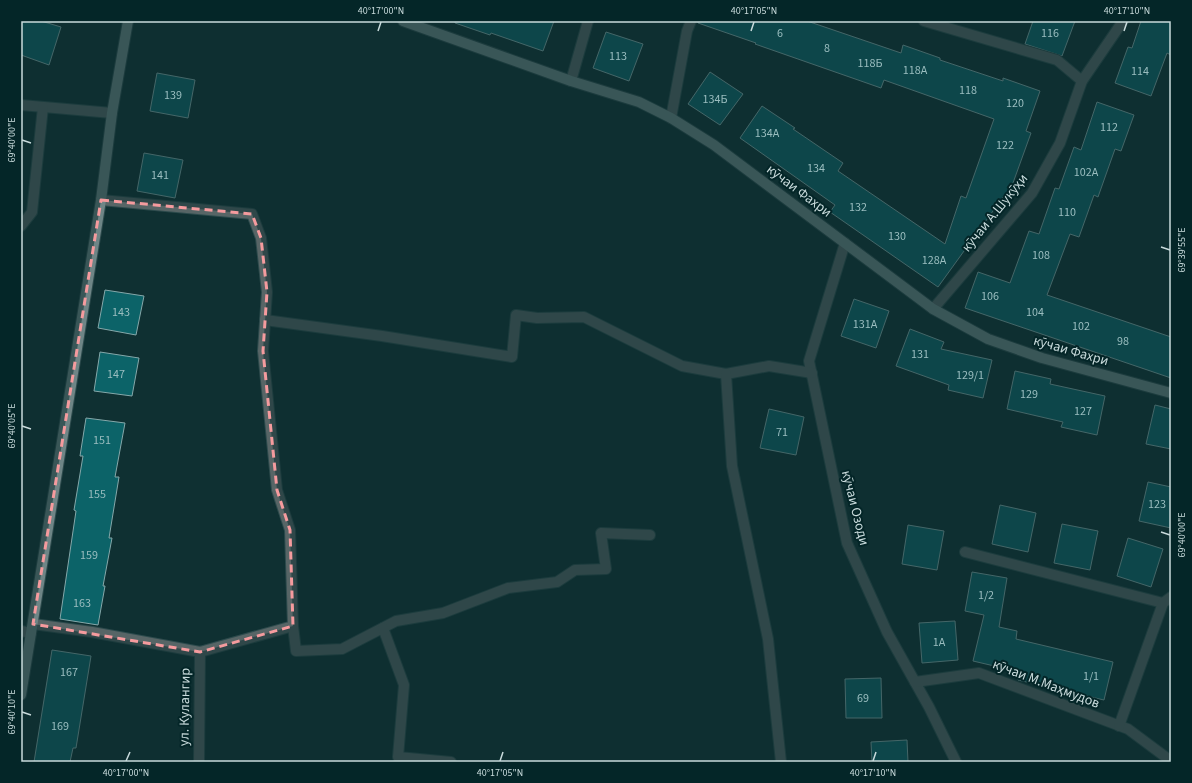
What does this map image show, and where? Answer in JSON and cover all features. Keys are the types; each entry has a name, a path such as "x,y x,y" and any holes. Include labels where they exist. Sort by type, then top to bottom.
{"street":[{"path":"21,695 28,629 101,200 112,113 128,21"},
{"name":"кӯчаи Фахри","path":"403,21 571,81 639,102 671,118 714,145 933,309 988,339 1042,358 1171,393"},
{"path":"571,81 588,21"},
{"path":"671,118 687,31 691,21"},
{"path":"924,21 1057,60 1082,81"},
{"name":"кӯчаи А.Шукӯҳи","path":"933,309 1032,193 1060,143 1082,81 1123,21"},
{"path":"21,105 112,113"},
{"path":"21,226 32,212 43,107"},
{"path":"101,200 252,214 261,238 268,292 263,351 277,490 290,530 293,626 296,651 342,649 396,622 443,613 508,588 557,582 575,570 606,569 601,533 650,534"},
{"name":"кӯчаи Озоди","path":"845,243 809,361 847,543 887,632 929,707 956,762"},
{"path":"265,320 382,336 512,358 516,315 537,318 584,317 682,366 726,374 769,366 812,373"},
{"path":"726,374 732,466 768,639 781,762"},
{"path":"965,552 1167,600 1119,726"},
{"path":"28,629 92,632 200,652 293,626"},
{"path":"383,628 404,684 398,757 451,762"},
{"name":"ул. Кулангир","path":"199,762 200,652"},
{"name":"кӯчаи М.Маҳмудов","path":"915,682 979,673 1128,730 1171,761"}],"highlighted area":[{"path":"101,200 252,214 261,238 267,292 263,351 277,490 290,530 293,626 200,652 33,624"}],"building":[{"path":"21,21 41,21 61,27 49,65 21,55"},
{"path":"455,21 554,21 543,51 491,33 490,35 455,23"},
{"path":"698,21 807,21 901,53 903,45 940,58 940,60 1003,81 1003,78 1040,91 1026,131 1031,133 1009,194 1006,193 938,287 830,212 835,205 740,138 762,106 843,163 838,171 945,244 961,196 966,198 994,119 884,80 881,88 755,44 756,43 698,23"},
{"path":"1033,21 1075,21 1062,56 1025,44"},
{"path":"1141,21 1171,21 1171,55 1167,53 1151,96 1115,83 1128,47 1132,48"},
{"path":"606,32 643,44 629,81 593,68"},
{"path":"710,72 743,94 720,125 688,104"},
{"path":"157,73 195,80 188,118 150,111"},
{"path":"1097,102 1134,115 1121,151 1115,149 1098,197 1094,195 1079,237 1070,234 1047,295 1171,337 1171,378 965,308 978,272 1010,283 1029,231 1039,234 1055,188 1059,189 1074,147 1081,150"},
{"path":"144,153 183,160 175,198 137,191"},
{"path":"105,290 144,296 136,335 98,328"},
{"path":"854,299 889,311 876,348 841,336"},
{"path":"910,329 944,342 941,349 992,360 983,398 948,390 949,385 896,366"},
{"path":"100,352 139,358 132,396 94,391"},
{"path":"1015,371 1051,379 1050,384 1105,396 1097,435 1061,427 1063,422 1007,409"},
{"path":"1155,405 1171,409 1171,449 1146,444"},
{"path":"769,409 804,417 796,455 760,448"},
{"path":"86,418 125,423 115,477 119,477 109,538 112,538 103,586 105,586 98,625 60,619 76,511 74,510 83,456 80,456"},
{"path":"1148,482 1171,487 1171,528 1139,521"},
{"path":"1000,505 1036,513 1028,552 992,544"},
{"path":"1062,524 1098,531 1090,570 1054,563"},
{"path":"908,525 944,531 937,570 902,564"},
{"path":"1128,538 1163,549 1151,587 1117,576"},
{"path":"972,572 1007,578 999,627 1017,631 1016,639 1113,662 1104,700 1018,680 1020,672 973,661 984,615 965,611"},
{"path":"955,621 958,660 922,663 919,623"},
{"path":"52,650 91,656 76,748 73,748 70,762 34,762"},
{"path":"881,678 882,718 846,718 845,679"},
{"path":"907,740 908,762 872,762 871,742"}]}
